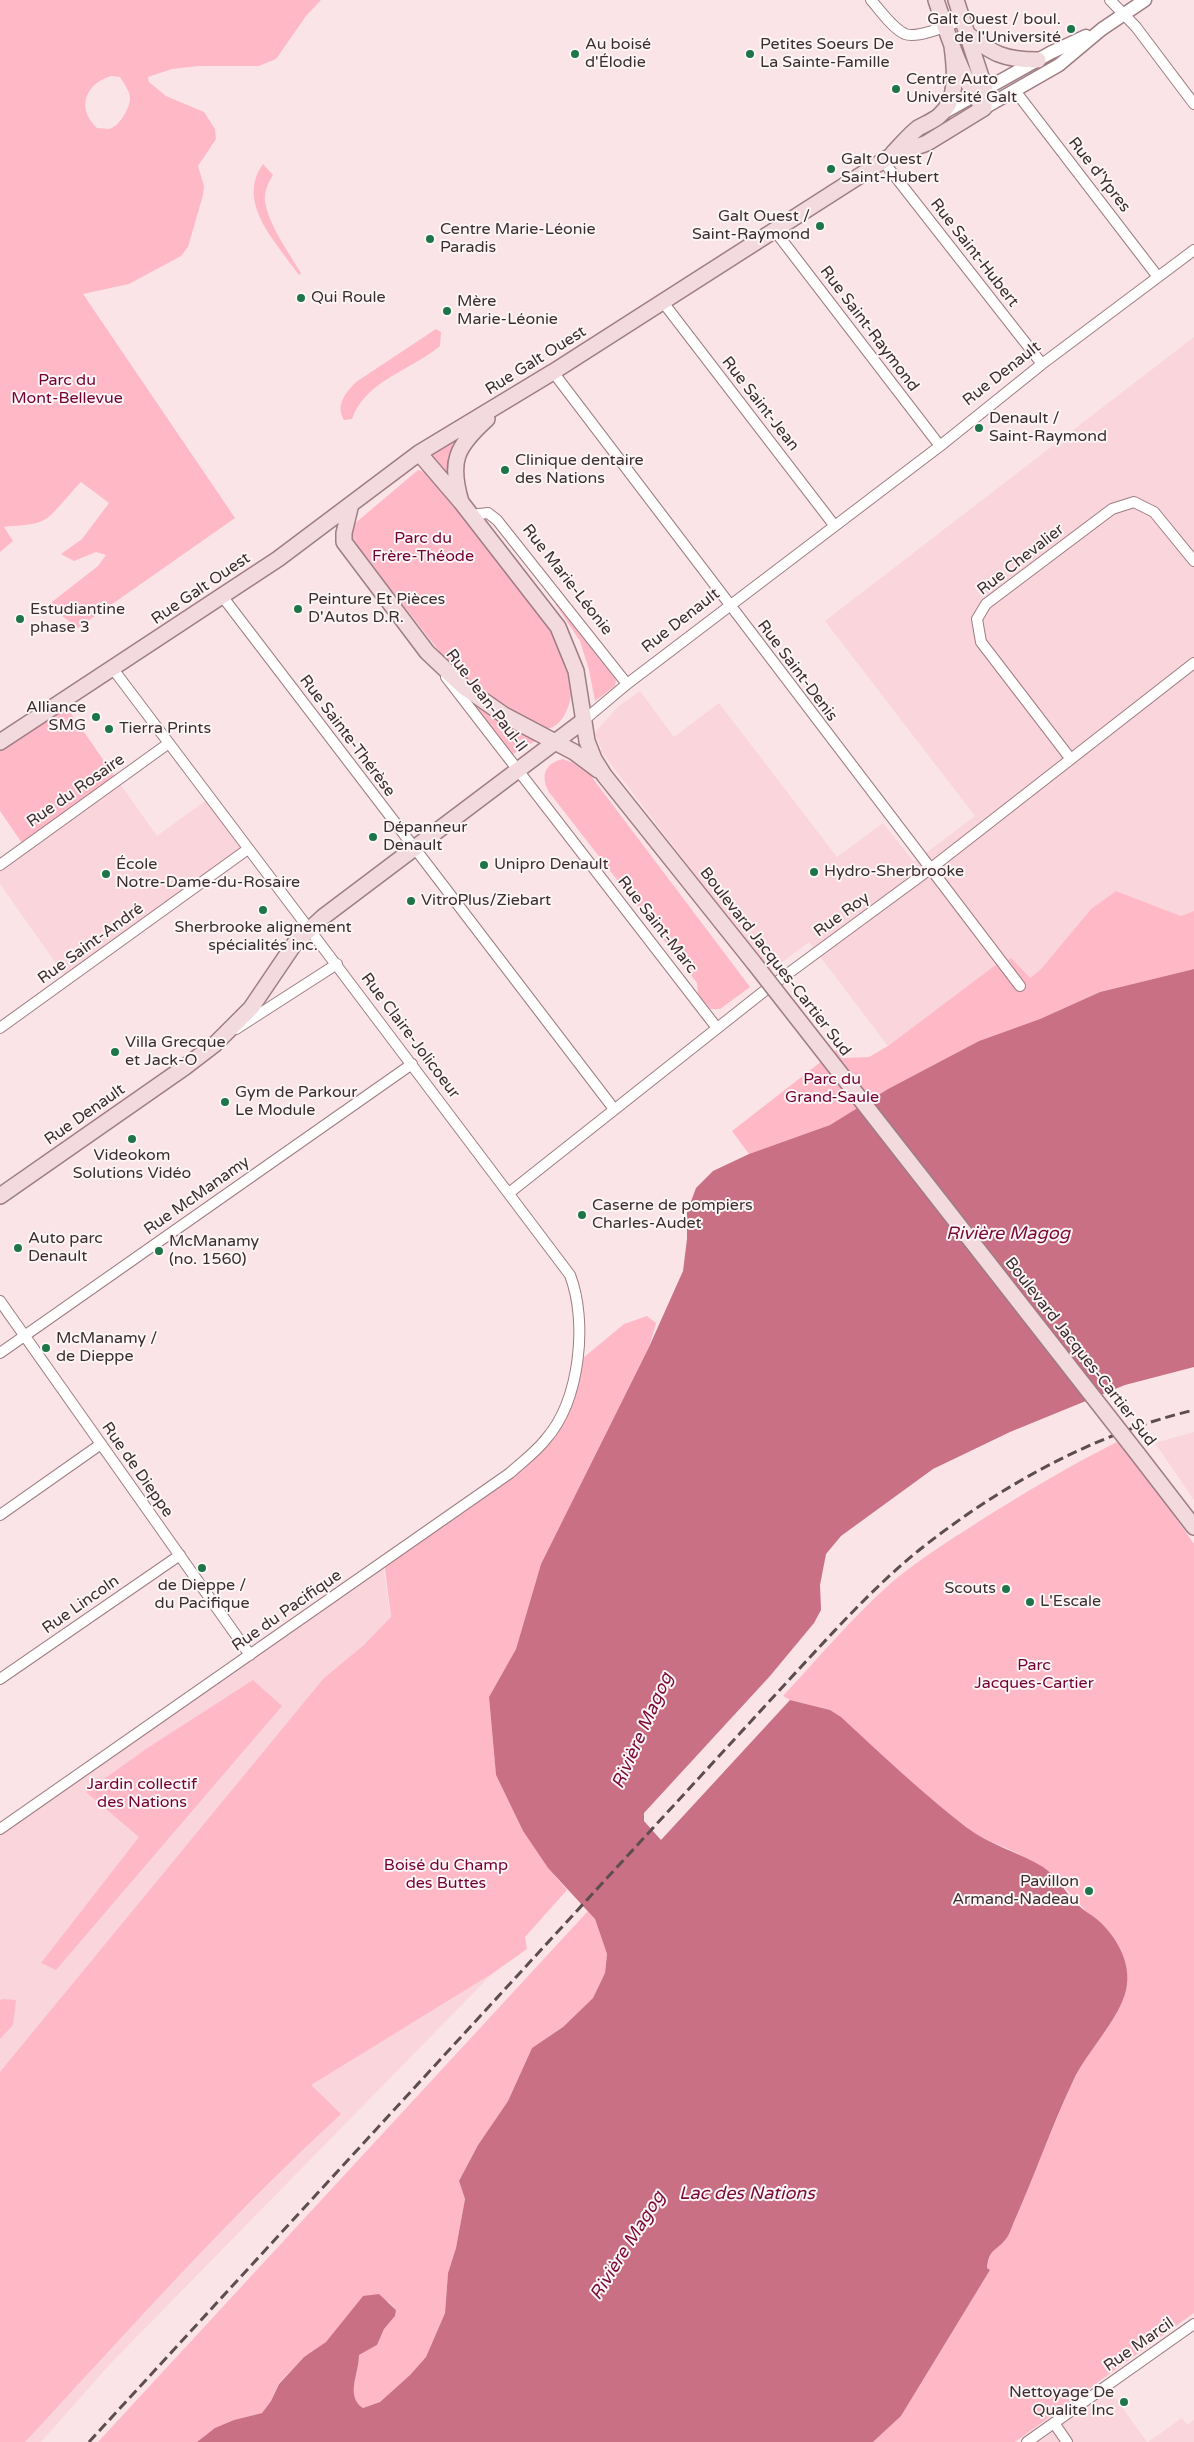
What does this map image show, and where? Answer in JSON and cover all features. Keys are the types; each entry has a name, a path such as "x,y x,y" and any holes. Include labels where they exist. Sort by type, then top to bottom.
{"main road":[{"path":"936,0 952,46 979,92"},
{"path":"956,0 984,108"},
{"path":"964,26 995,55 1011,59 1038,60"},
{"path":"886,159 917,129 940,115 954,87 955,72 952,46"},
{"name":"Rue Galt Ouest","path":"0,742 278,559 419,453 477,416 506,402 886,159 927,143 984,108"},
{"path":"460,502 455,472 458,449 469,435 506,402"},
{"path":"419,453 460,502 558,628 576,671 584,721"},
{"name":"Rue Jean-Paul-II","path":"351,504 344,533 344,542 427,652 474,696 504,715 556,742"},
{"name":"Rue Denault","path":"0,1196 186,1067 215,1044 251,1008 284,958 310,929 413,847 584,721"},
{"name":"Boulevard Jacques-Cartier Sud","path":"584,721 587,741 604,775 754,963 1194,1527"},
{"name":"Boulevard Jacques-Cartier Sud","path":"556,742 604,775"}],"street":[{"path":"871,0 895,25 907,34 916,35 945,26 964,26"},
{"path":"1110,0 1124,14 1194,104"},
{"name":"Rue Galt Ouest","path":"984,108 1016,92 1059,65 1102,29 1145,0"},
{"name":"Rue Galt Ouest","path":"940,115 1038,60 1102,29"},
{"name":"Rue d'Ypres","path":"1016,92 1158,277"},
{"name":"Rue Saint-Hubert","path":"886,159 1042,364"},
{"name":"Rue Saint-Raymond","path":"775,231 940,446"},
{"name":"Rue Denault","path":"584,721 627,684 940,446 1042,364 1194,250"},
{"name":"Rue Saint-Jean","path":"662,301 834,525"},
{"name":"Rue Saint-Denis","path":"553,372 729,606 1020,986"},
{"name":"Rue Chevalier","path":"1070,758 981,642 977,619 986,604 1112,510 1134,502 1154,512 1194,562"},
{"name":"Rue Marie-Léonie","path":"470,515 488,513 497,520 627,684"},
{"name":"Rue Sainte-Thérèse","path":"222,596 614,1108"},
{"name":"Rue Jean-Paul-II","path":"427,652 517,771"},
{"name":"Rue Roy","path":"509,1193 717,1028 930,869 1194,663"},
{"name":"Rue Claire-Jolicoeur","path":"113,669 570,1275 577,1293 580,1323 577,1363 568,1396"},
{"name":"Rue du Rosaire","path":"0,864 169,744"},
{"name":"Rue Saint-Marc","path":"517,771 717,1028"},
{"name":"Rue Saint-André","path":"0,1028 248,849"},
{"name":"Rue Denault","path":"215,1044 337,964"},
{"name":"Rue McManamy","path":"0,1353 412,1064"},
{"name":"Rue de Dieppe","path":"0,1301 250,1655"},
{"name":"Rue du Pacifique","path":"0,1829 510,1473 546,1439 558,1421 568,1396"},
{"path":"0,1515 101,1444"},
{"name":"Rue Lincoln","path":"0,1679 180,1555"},
{"name":"Rue Marcil","path":"1028,2442 1194,2324"},
{"path":"1054,2423 1067,2442"}],"shaded area":[{"path":"1194,337 1194,911 1181,916 1116,891 1091,909 1041,969 1020,986 1001,962 888,1046 809,942 769,972 600,750 602,749 595,735 597,730 619,706 640,691 674,737 719,703 837,857 883,823 914,862 975,816 825,621"},
{"name":"École Notre-Dame-du-Rosaire","path":"118,781 157,836 209,798 248,849 67,979 0,884 0,865"},
{"path":"1194,1432 1194,1500 1155,1443"},
{"path":"383,1564 415,1791 372,1951 493,1973 111,2363 41,2442 0,2442 0,1829"},
{"path":"1107,2386 1147,2442 1027,2442"},
{"path":"1182,2418 1187,2425 1194,2420 1194,2442 1148,2442"}],"green space":[{"name":"Parc du Mont-Bellevue","path":"0,0 321,0 306,16 276,59 259,66 199,66 172,69 148,77 149,82 166,96 204,112 215,129 216,139 198,166 204,186 203,195 188,247 181,256 129,284 83,294 235,518 78,628 48,605 98,566 106,555 96,552 74,561 61,554 82,539 109,503 81,482 46,519 31,524 4,527 13,541 0,552","holes":["111,76 120,77 129,94 128,108 113,128 97,128 87,113 86,98 95,85 102,80"]},
{"path":"263,164 273,175 265,194 267,210 280,238 301,273 299,275 262,222 256,208 254,193 256,179"},
{"path":"436,329 441,332 440,346 378,386 358,406 352,419 344,420 341,404 345,394 356,382"},
{"path":"460,437 449,460 450,486 428,458"},
{"name":"Parc du Frère-Théode","path":"418,470 429,473 435,479 551,629 566,660 571,682 571,693 565,714 554,726 544,730 491,702 446,660 351,538 353,525"},
{"path":"550,592 616,680 615,686 595,701 589,670 580,641 548,593"},
{"path":"469,698 537,740 513,754 508,751"},
{"path":"63,702 118,781 24,846 0,811 0,742"},
{"path":"563,759 573,763 591,776 750,987 720,1009 710,1009 698,994 697,983 549,792 545,781 546,771 552,764"},
{"name":"Parc du Grand-Saule","path":"1116,891 1181,916 1194,911 1194,969 1100,992 1040,1019 979,1041 888,1089 830,1125 749,1154 732,1131 836,1050 844,1058 869,1057 888,1046 1001,961 1004,964 1011,958 1030,978 1041,969 1091,909"},
{"name":"Boisé du Champ des Buttes","path":"647,1316 656,1323 649,1347 541,1564 516,1649 489,1697 496,1775 523,1831 548,1868 567,1890 525,1937 527,1949 493,1973 311,2085 341,2114 299,2153 219,2234 25,2442 0,2442 0,2072 324,1678 364,1645 391,1617 384,1561 510,1473 558,1421 577,1363 624,1324"},
{"name":"Parc Jacques-Cartier","path":"1117,1442 1156,1490 1194,1544 1194,2313 1015,2442 873,2442 901,2416 990,2270 987,2268 989,2258 995,2248 1006,2239 1073,2080 1090,2050 1107,2028 1084,1909 1055,1876 1017,1853 976,1835 921,1791 830,1710 790,1700 783,1696 863,1610 912,1566 1012,1501 1064,1470"},
{"name":"Jardin collectif des Nations","path":"253,1680 282,1706 56,1970 41,1963 139,1837 86,1792 146,1749"},
{"path":"588,1911 595,1919 607,1954 605,1973 593,1998 563,2027 532,2048 508,2101 478,2145 459,2181 465,2199 456,2248 448,2273 445,2313 426,2357 410,2375 380,2402 363,2408 358,2403 355,2397 354,2384 359,2355 377,2345 384,2329 395,2316 396,2310 389,2302 363,2296 326,2343 304,2357 279,2383 271,2401 262,2413 234,2420 197,2442 98,2442"},
{"path":"2,1999 16,2000 13,2025 0,2039 0,2001"}],"water":[{"path":"1194,969 1194,1367 1125,1385 1010,1432 933,1469 841,1536 826,1554 820,1585 821,1610 814,1623 770,1676 644,1813 644,1821 661,1840 790,1700 830,1710 841,1717 887,1760 966,1827 984,1839 1034,1862 1048,1871 1079,1906 1107,1929 1122,1953 1127,1971 1127,1981 1126,1990 1117,2013 1086,2058 1073,2081 1009,2234 989,2257 987,2268 990,2270 901,2416 873,2442 197,2442 215,2428 234,2420 262,2413 271,2401 279,2384 304,2357 326,2342 363,2296 379,2294 396,2310 395,2316 384,2329 377,2345 359,2355 354,2391 358,2403 363,2408 380,2402 410,2375 426,2357 445,2313 448,2273 456,2248 465,2199 459,2181 478,2145 508,2101 532,2048 563,2027 593,1998 605,1973 607,1954 595,1919 548,1868 523,1831 496,1775 489,1697 516,1649 541,1564 649,1347 683,1271 687,1239 687,1212 696,1188 713,1171 749,1154 830,1125 888,1089 979,1041 1040,1019 1100,992"}],"railway":[{"path":"89,2442 799,1669 887,1578 918,1551 981,1505 1048,1466 1083,1448 1120,1433 1156,1420 1194,1410"}],"place":[{"name":"Galt Ouest / boul. de l'Université","path":"1071,29"},
{"name":"Au boisé d'Élodie","path":"575,54"},
{"name":"Petites Soeurs De La Sainte-Famille","path":"750,54"},
{"name":"Centre Auto Université Galt","path":"896,89"},
{"name":"Galt Ouest / Saint-Hubert","path":"831,169"},
{"name":"Galt Ouest / Saint-Raymond","path":"820,226"},
{"name":"Centre Marie-Léonie Paradis","path":"430,239"},
{"name":"Qui Roule","path":"301,298"},
{"name":"Mère Marie-Léonie","path":"447,311"},
{"name":"Denault / Saint-Raymond","path":"979,428"},
{"name":"Clinique dentaire des Nations","path":"505,470"},
{"name":"Peinture Et Pièces D'Autos D.R.","path":"298,609"},
{"name":"Estudiantine phase 3","path":"20,619"},
{"name":"Alliance SMG","path":"96,717"},
{"name":"Tierra Prints","path":"109,729"},
{"name":"Dépanneur Denault","path":"373,837"},
{"name":"Unipro Denault","path":"484,865"},
{"name":"Hydro-Sherbrooke","path":"814,872"},
{"name":"École Notre-Dame-du-Rosaire","path":"106,874"},
{"name":"VitroPlus/Ziebart","path":"411,901"},
{"name":"Sherbrooke alignement spécialités inc.","path":"263,910"},
{"name":"Villa Grecque et Jack-O","path":"115,1052"},
{"name":"Gym de Parkour Le Module","path":"225,1102"},
{"name":"Videokom Solutions Vidéo","path":"132,1139"},
{"name":"Caserne de pompiers Charles-Audet","path":"582,1215"},
{"name":"Auto parc Denault","path":"18,1248"},
{"name":"McManamy (no. 1560)","path":"159,1251"},
{"name":"McManamy / de Dieppe","path":"46,1348"},
{"name":"de Dieppe / du Pacifique","path":"202,1568"},
{"name":"Scouts","path":"1006,1589"},
{"name":"L'Escale","path":"1030,1602"},
{"name":"Pavillon Armand-Nadeau","path":"1089,1891"},
{"name":"Nettoyage De Qualite Inc","path":"1124,2402"}],"water label":[{"name":"Rivière Magog","path":"1008,1234"},
{"name":"Rivière Magog","path":"643,1731"},
{"name":"Lac des Nations","path":"747,2194"},
{"name":"Rivière Magog","path":"628,2246"}]}
